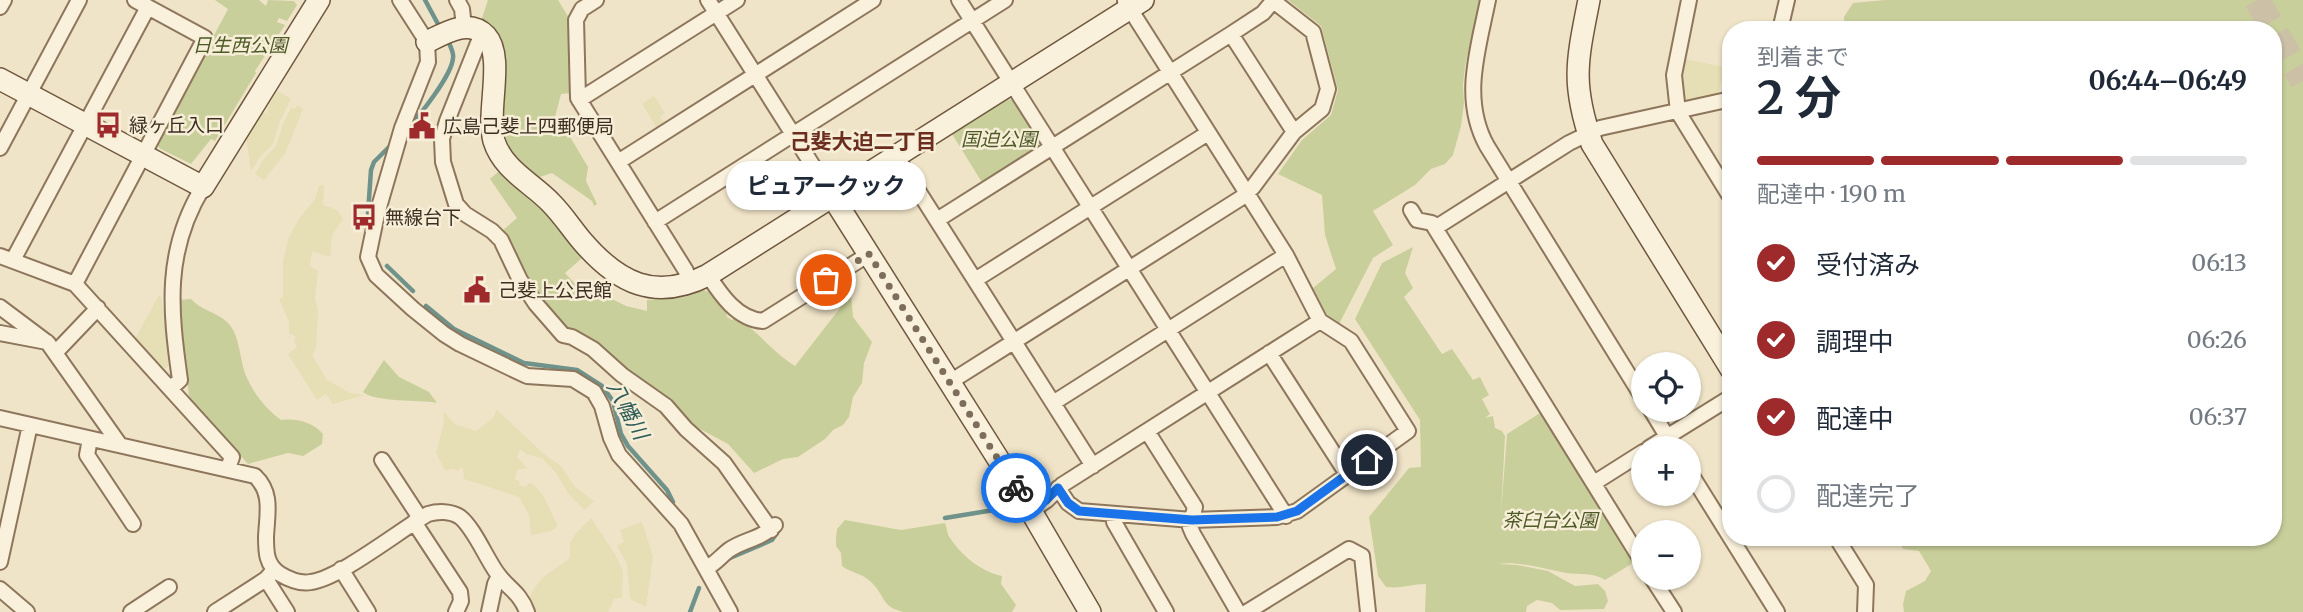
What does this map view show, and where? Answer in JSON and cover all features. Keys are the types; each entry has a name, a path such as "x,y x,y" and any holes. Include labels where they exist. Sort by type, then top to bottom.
{"street":[{"path":"0,7 4,0"},
{"path":"0,148 79,0"},
{"path":"171,388 180,380 172,308 173,269 185,222 203,187 319,0"},
{"path":"400,0 427,42 426,68 402,128 369,249 376,275 412,309 460,344 527,376 573,379 588,386 598,398 611,438 624,461 681,524 730,612"},
{"path":"457,0 473,30 491,44 494,57 491,118 494,138 506,163 552,204 594,254 624,278 648,288 698,279 1012,83 1132,3 1170,74 1286,255 1320,321 1352,341 1408,431 1297,511 1286,516 1192,520 1114,514 1075,509 1058,488"},
{"path":"596,0 582,9 576,20 579,100 686,271 753,320 763,320 869,254"},
{"path":"708,0 1031,511 1090,612"},
{"path":"579,100 737,0"},
{"path":"618,162 873,0"},
{"path":"959,0 1286,516"},
{"path":"655,222 1005,0"},
{"path":"1488,0 1472,77 1473,102 1482,137 1631,378"},
{"path":"1589,0 1578,52 1577,72 1582,113 1589,133 1597,153 1722,354"},
{"path":"1689,0 1674,75 1678,112 1722,183"},
{"path":"1782,21 1787,0"},
{"path":"937,220 1170,74 1263,13 1273,1 1313,32 1328,89 1322,108 1294,132 1254,187 950,382"},
{"path":"75,284 205,38 141,4 85,124 7,258 75,284 232,457 228,468"},
{"path":"427,42 449,31 473,30"},
{"path":"473,30 442,139 443,162 456,204 465,214 501,240 520,280 563,335 593,349 622,375 666,406 686,429 724,463 774,527 760,538 730,549 718,562 707,568"},
{"path":"1231,34 1294,132"},
{"path":"0,79 203,187"},
{"path":"1435,228 1509,180 1600,128 1722,101"},
{"path":"975,280 1208,133"},
{"path":"896,156 1093,466"},
{"path":"1411,210 1417,220 1432,223 1631,543"},
{"path":"1053,403 1286,255"},
{"path":"0,307 52,347 120,446"},
{"path":"52,347 98,308"},
{"path":"1031,511 1058,488 1320,321"},
{"path":"0,333 52,347"},
{"path":"1269,354 1347,474"},
{"path":"1679,436 1722,404"},
{"path":"0,418 254,476 265,489 268,499 266,554 270,575 287,612"},
{"path":"0,562 6,505 30,425"},
{"path":"1147,431 1195,507 1190,527 1238,612"},
{"path":"90,439 87,455 133,524"},
{"path":"382,460 460,592 461,601 456,612"},
{"path":"1594,483 1631,460"},
{"path":"1701,490 1722,524"},
{"path":"215,612 270,575 307,583 327,577 417,520 436,512 460,517 499,576 518,594 527,612"},
{"path":"1114,514 1114,522 1166,612"},
{"path":"1736,546 1777,612"},
{"path":"1842,546 1866,585 1865,612"},
{"path":"1247,612 1349,549 1363,556 1368,612"},
{"path":"341,569 368,612"},
{"path":"489,612 499,576"},
{"path":"131,612 169,587"},
{"path":"0,589 27,612"},
{"path":"1660,590 1674,612"}],"shaded area":[{"path":"1684,59 1722,67 1718,95 1683,104 1681,81"},
{"path":"278,91 291,99 273,144 251,171 246,137 263,112 272,117 267,113 269,104"},
{"path":"654,96 665,113 660,117 666,125 658,130 642,104"},
{"path":"297,105 303,109 285,154 264,180 255,174 265,157 276,146 291,108 295,109"},
{"path":"324,185 323,205 337,210 343,219 332,235 330,257 312,251 310,266 318,271 315,300 318,308 316,348 312,355 327,380 350,393 364,395 333,404 326,394 317,400 288,354 297,347 294,341 296,337 289,333 289,322 279,299 283,297 283,262 288,239 298,220 315,199 319,186"},
{"path":"159,295 171,363 166,368 135,339"},
{"path":"497,410 545,455 561,466 575,487 594,501 585,510 570,496 556,473 542,458 520,450 517,457 527,468 517,470 515,479 520,482 519,485 525,487 529,483 534,485 543,495 557,524 551,531 531,535 529,515 519,497 464,479 463,468 458,471 445,470 436,453 444,422 443,411 455,424 476,431 492,419"},
{"path":"591,518 623,571 622,598 614,599 608,612 531,612 527,603 533,590 542,578 570,558 570,543"},
{"path":"642,522 653,556 646,607 630,599 627,563 617,546 624,542 620,530"}],"green space":[{"name":"日生西公園","path":"215,0 259,0 266,6 268,0 294,1 297,5 287,21 279,18 277,22 285,25 215,141 211,139 191,164 159,148 157,142 228,9"},
{"path":"488,0 558,0 569,18 572,93 561,94 555,117 588,167 586,181 597,204 594,206 592,201 552,173 540,177 516,157 509,146 503,122 503,49 498,37 481,21"},
{"path":"1288,0 1480,0 1465,66 1461,126 1453,155 1445,164 1431,169 1415,185 1373,211 1393,245 1373,258 1338,326 1326,313 1313,288 1336,269 1325,235 1322,195 1278,174 1302,140 1331,115 1338,90 1321,26"},
{"path":"1885,0 2303,0 2303,612 1904,612 1903,604 1906,591 1925,581 1931,571 1919,551 1903,549 1902,546 2282,546 2282,21 1844,21 1853,3"},
{"name":"国迫公園","path":"1006,99 1016,100 1041,141 1040,149 983,184 952,134"},
{"path":"498,172 546,214 582,258 565,273 577,286 626,306 647,311 647,300 685,297 703,290 712,293 726,311 727,317 732,320 737,317 795,366 851,294 853,317 872,342 864,363 862,383 853,397 849,417 843,425 798,457 783,459 754,473 728,444 692,427 551,312 531,286 502,231 517,218 490,179"},
{"name":"茶臼台公園","path":"1413,247 1405,273 1413,288 1404,297 1442,354 1452,349 1473,380 1480,377 1489,395 1482,399 1490,414 1485,418 1493,416 1495,428 1505,436 1501,514 1507,434 1540,413 1631,560 1631,564 1605,580 1591,575 1523,564 1498,564 1548,571 1575,586 1598,584 1605,591 1608,601 1604,609 1560,610 1552,603 1537,600 1527,606 1526,612 1425,612 1426,584 1386,587 1378,576 1369,517 1409,468 1421,467 1420,420 1355,319 1382,263"},
{"path":"191,299 232,327 247,378 266,407 281,420 298,420 314,426 323,434 322,444 303,456 288,453 248,464 196,407 189,396 178,309 178,300"},
{"path":"384,360 399,377 429,392 437,403 378,398 363,392"},
{"path":"845,520 901,530 945,523 949,536 966,557 979,567 1002,576 1001,584 1016,605 1012,612 896,610 887,604 867,579 842,566 836,538 837,529"}],"waterway":[{"name":"八幡川","path":"425,0 438,24"},
{"name":"八幡川","path":"408,128 447,74 453,56 449,43"},
{"name":"八幡川","path":"368,213 371,170 374,162 392,144"},
{"name":"八幡川","path":"387,266 413,291"},
{"name":"八幡川","path":"426,306 454,329 524,363 577,370 602,386 613,401 621,434 628,446 667,490 673,502"},
{"path":"945,518 1006,508"},
{"path":"730,558 772,540 781,527"},
{"name":"八幡川","path":"690,612 699,588"}],"tunnel":[{"path":"2257,0 2269,21"},
{"path":"2282,44 2303,81"}],"way so far":[{"path":"826,280 869,254 1016,488"}],"place":[{"name":"緑ヶ丘入口","path":"108,125"},
{"name":"広島己斐上四郵便局","path":"422,126"},
{"name":"無線台下","path":"364,217"},
{"name":"ピュアークック","path":"826,280"},
{"name":"己斐上公民館","path":"477,290"}],"district":[{"name":"己斐大迫二丁目","path":"863,141"}],"route":[{"path":"1016,488 1031,511 1058,488 1068,503 1079,511 1192,520 1277,517 1297,511 1367,460"}]}
